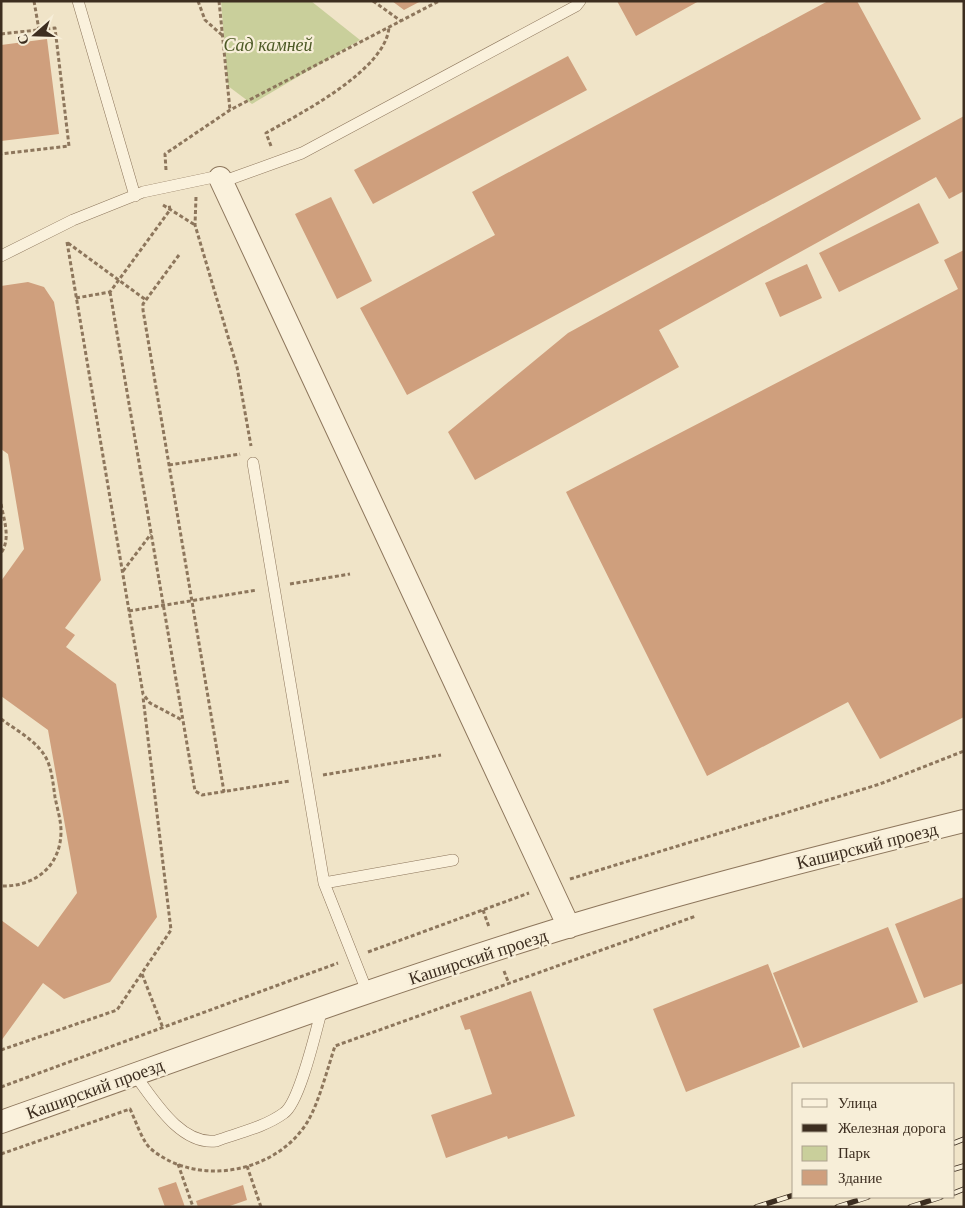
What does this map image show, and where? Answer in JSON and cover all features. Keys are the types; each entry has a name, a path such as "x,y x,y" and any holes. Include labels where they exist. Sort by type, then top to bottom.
{"street":[{"path":"220,178 569,927"},
{"name":"Каширский проезд","path":"1,1122 322,1008 569,927 746,876 964,821"}],"lane":[{"path":"78,1 135,196"},
{"path":"1,256 73,220 135,196 167,186 220,178 230,179 302,153 576,6 580,1"},
{"path":"253,458 324,884 368,994"},
{"path":"324,884 453,860"},
{"path":"135,1075 168,1116 192,1138 206,1142 216,1141 274,1119 286,1112 296,1096 322,1008"}],"path":[{"path":"34,1 39,30"},
{"path":"198,1 205,20 223,35"},
{"path":"219,1 230,110"},
{"path":"373,1 401,21"},
{"path":"439,1 230,110 203,126 165,154 170,210 110,292 194,792 202,795 224,792 441,755"},
{"path":"274,153 266,133 331,96 381,52 388,39 390,27"},
{"path":"1,34 55,28 69,146 1,154"},
{"path":"220,178 196,194 194,225 237,367 253,458"},
{"path":"1,1050 117,1010 171,930 143,694 66,241 146,300"},
{"path":"178,255 146,300 143,310 224,792"},
{"path":"76,298 110,292"},
{"path":"169,465 243,453"},
{"path":"1,504 6,546 1,553"},
{"path":"122,571 151,534"},
{"path":"129,611 163,606"},
{"path":"143,694 150,703 182,720"},
{"path":"1,719 35,744 47,759 61,830 59,848 48,869 27,884 1,886"},
{"path":"1,1087 550,885 880,784 964,751"},
{"path":"1,1154 130,1109 150,1148 178,1164 211,1172 232,1171 266,1160 294,1139 308,1120 335,1046 699,915"},
{"path":"142,973 163,1028"},
{"path":"178,1164 193,1207"},
{"path":"247,1166 261,1207"}],"green space":[{"name":"Сад камней","path":"221,1 311,1 360,40 252,104 228,86"}],"building":[{"path":"392,1 421,1 404,10"},
{"path":"617,1 699,1 636,36"},
{"path":"828,1 857,1 921,119 407,395 360,308 495,235 472,192"},
{"path":"47,39 59,134 1,141 1,45"},
{"path":"568,56 587,90 373,204 354,170"},
{"path":"964,116 964,191 949,199 936,177 659,330 679,367 475,480 448,432 568,333"},
{"path":"331,197 372,281 337,299 295,214"},
{"path":"919,203 939,243 839,292 819,253"},
{"path":"964,250 964,717 880,759 848,702 707,776 566,492 958,289 944,260"},
{"path":"807,264 822,298 780,317 765,283"},
{"path":"28,282 44,287 54,302 101,580 65,628 75,635 66,647 116,684 157,917 110,982 64,999 43,983 1,1041 1,920 38,947 77,893 48,730 1,696 1,581 24,549 8,454 1,449 1,286"},
{"path":"964,897 964,983 924,998 895,924"},
{"path":"888,927 918,1002 803,1048 773,973"},
{"path":"768,964 800,1047 686,1092 653,1009"},
{"path":"531,991 575,1116 508,1139 507,1136 446,1158 431,1115 492,1094 470,1029 465,1030 460,1016"},
{"path":"176,1182 185,1207 165,1207 158,1188"},
{"path":"243,1185 247,1200 227,1207 198,1207 196,1201"}],"railway":[{"path":"955,1143 964,1139"},
{"path":"955,1169 964,1166"},
{"path":"955,1193 964,1189"},
{"path":"756,1207 792,1196"},
{"path":"837,1207 865,1198"},
{"path":"910,1207 938,1198"}]}
